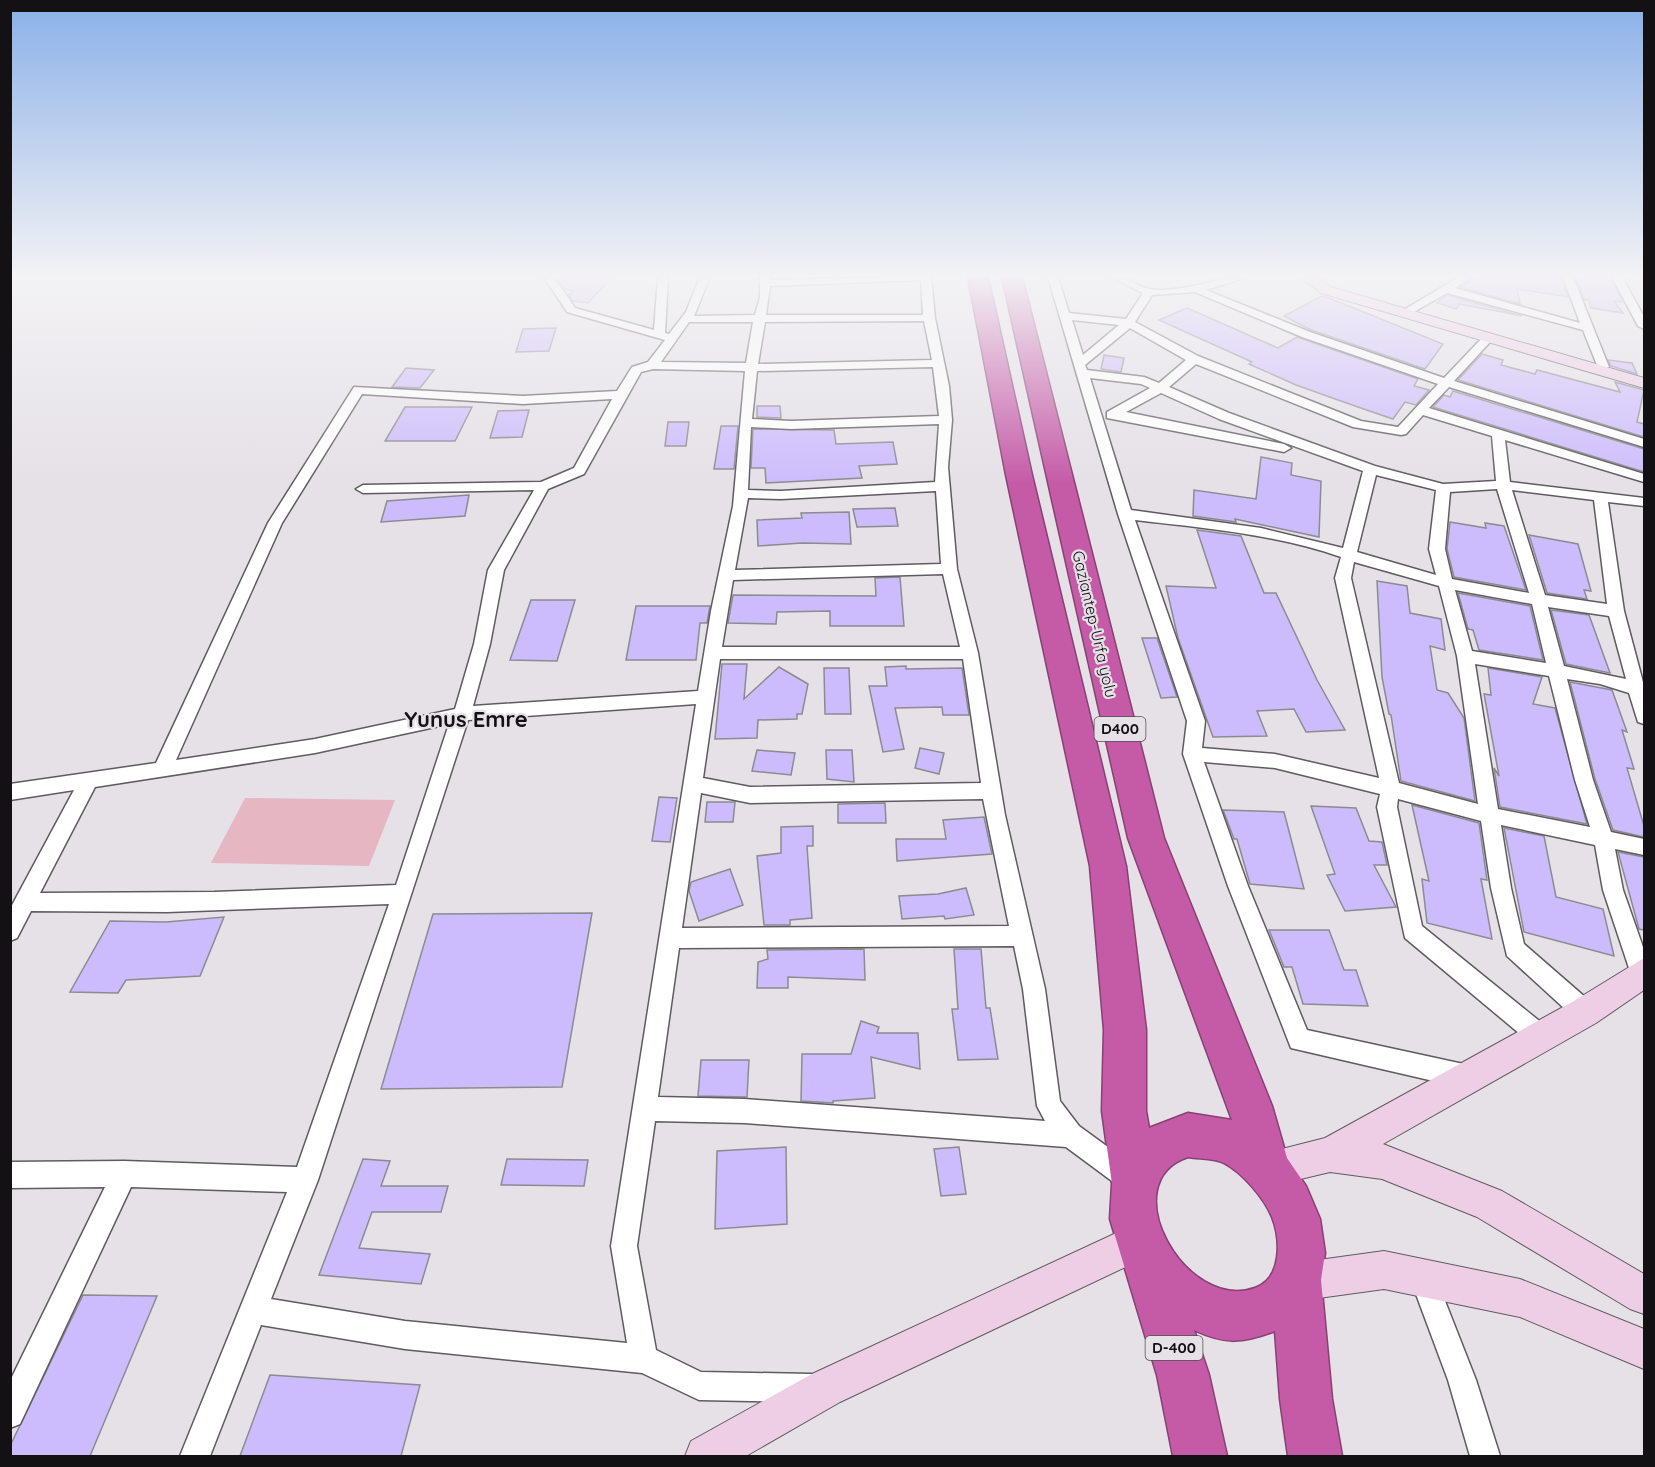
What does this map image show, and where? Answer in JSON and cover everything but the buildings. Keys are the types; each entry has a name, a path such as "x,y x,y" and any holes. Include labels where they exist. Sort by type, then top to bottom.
{"highway":[{"name":"D400","path":"992,345 1019,475 1108,866 1125,1030 1124,1111 1135,1183"},
{"name":"Gaziantep-Urfa yolu","path":"1028,345 1146,838 1250,1106 1267,1169"},
{"path":"1297,1282 1282,1303 1260,1316 1234,1319 1205,1311 1178,1294 1156,1270 1140,1241 1134,1212 1135,1183 1146,1159 1164,1143 1188,1135 1215,1137 1242,1149 1267,1169 1287,1195 1300,1226 1302,1255 1297,1282 1306,1399 1315,1456"},
{"name":"D-400","path":"1140,1241 1183,1375 1200,1456"}],"street":[{"path":"652,365 661,345"},
{"path":"644,1359 624,1246 713,653 741,494 745,423 756,345"},
{"path":"934,345 946,420 941,486 949,569 970,653 992,791 1034,989 1049,1106 1070,1135 1135,1183"},
{"path":"1074,345 1125,514 1196,721 1192,754 1238,886 1299,1040 1468,1077"},
{"path":"1081,368 1106,345"},
{"path":"1170,345 1194,359 1358,424 1401,431 1481,345"},
{"path":"1331,345 1367,359 1644,443"},
{"path":"1510,345 1644,383"},
{"path":"1528,345 1644,378"},
{"path":"1594,345 1603,367"},
{"path":"1096,418 1116,414 1162,387 1194,359"},
{"path":"363,489 543,486 579,471 636,370 652,365 752,368 938,363"},
{"path":"1081,368 1144,381 1224,416 1370,469 1443,488 1503,485 1644,502"},
{"path":"162,769 275,523 358,390 448,397 570,401 621,394"},
{"path":"1421,410 1644,478"},
{"path":"1116,414 1345,460"},
{"path":"745,423 791,425 946,420"},
{"path":"1267,1169 1330,1154 1585,1012 1643,973 1613,890 1603,837 1584,780 1539,601 1503,485 1498,434"},
{"path":"1370,469 1343,578 1392,789 1387,807 1412,931 1540,1036"},
{"path":"195,1456 305,1180 403,894 449,747 462,714 482,644 496,570 543,486"},
{"path":"741,494 781,495 941,486"},
{"path":"1443,488 1437,549 1465,656 1501,888 1515,949 1585,1012"},
{"path":"1600,495 1616,611 1644,717"},
{"path":"1125,514 1229,526 1308,542 1398,572 1445,583 1539,601 1616,611"},
{"path":"726,575 949,569"},
{"path":"713,653 970,653"},
{"path":"1465,656 1600,678 1636,689"},
{"path":"10,792 315,746 462,714 706,698"},
{"path":"1192,754 1275,761 1490,815 1644,847"},
{"path":"10,931 90,780"},
{"path":"693,783 750,795 992,791"},
{"path":"25,902 225,903 403,894"},
{"path":"670,938 1022,936"},
{"path":"644,1109 745,1111 1070,1135"},
{"path":"1330,1154 1382,1161 1490,1204 1644,1295"},
{"path":"10,1175 124,1174 305,1180"},
{"path":"10,1414 124,1174"},
{"path":"706,1456 825,1388 1140,1241"},
{"path":"1297,1282 1384,1270 1520,1298 1644,1349"},
{"path":"1423,1278 1462,1380 1485,1456"},
{"path":"252,1310 405,1335 644,1359 699,1386 825,1388"}],"shaded area":[{"path":"245,798 395,800 369,866 211,863"}],"district":[{"name":"Yunus Emre","path":"466,719"}]}
